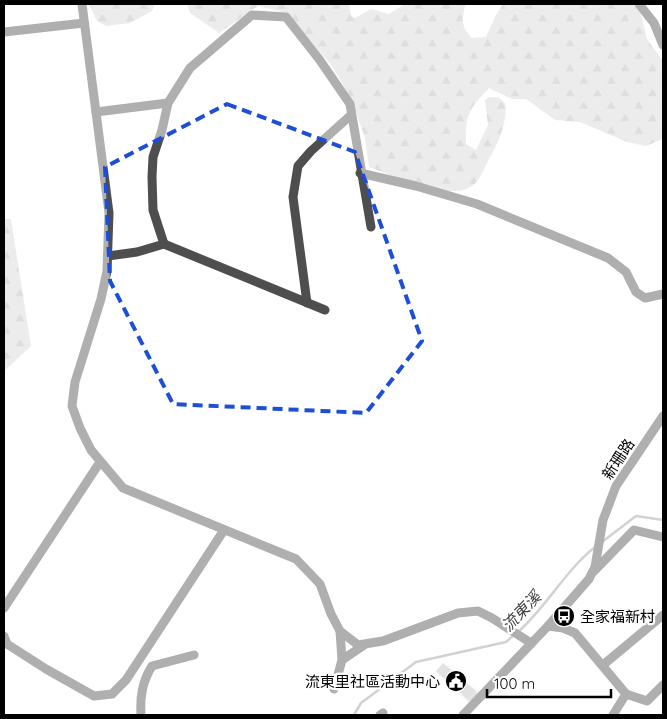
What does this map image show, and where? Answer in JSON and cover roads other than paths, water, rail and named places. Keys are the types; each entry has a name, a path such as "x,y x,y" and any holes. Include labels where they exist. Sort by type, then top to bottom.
{"street":[{"path":"82,4 109,213 107,271 101,299 75,382 72,406 80,428 90,450 123,488 296,559 320,584 331,614 340,631 342,660 334,689"},
{"path":"639,4 654,23 663,45"},
{"path":"164,244 152,210 152,178 153,157 168,103 190,68 252,15 286,17 350,104 370,227"},
{"path":"4,32 84,23"},
{"path":"96,112 168,103"},
{"path":"307,303 293,197 298,166 311,151 351,115"},
{"path":"360,174 416,186 477,204 608,258 626,272 636,292 645,298 663,294"},
{"path":"108,256 137,252 164,244 325,310"},
{"name":"新珊路","path":"593,570 603,520 616,486 663,416"},
{"path":"4,608 100,462"},
{"path":"4,636 8,644 46,669 94,696 112,694 126,680 224,530"},
{"path":"463,715 528,641 548,626 589,579 593,570 634,530 663,537"},
{"path":"340,631 358,645 364,645 406,633 458,613 478,611 528,641"},
{"path":"603,665 663,615"},
{"path":"548,626 563,628 575,633 626,694 648,701 663,685"},
{"path":"342,660 364,645"},
{"path":"142,715 140,698 147,675 152,666 194,655"},
{"path":"613,715 626,694"}],"waterway":[{"name":"流東溪","path":"602,542 636,516 663,520"},
{"name":"流東溪","path":"519,631 574,567 595,547"},
{"name":"流東溪","path":"354,715 361,703 416,662 506,642 514,635"}],"place":[{"name":"全家福新村","path":"564,616"},
{"name":"流東里社區活動中心","path":"456,681"}]}
